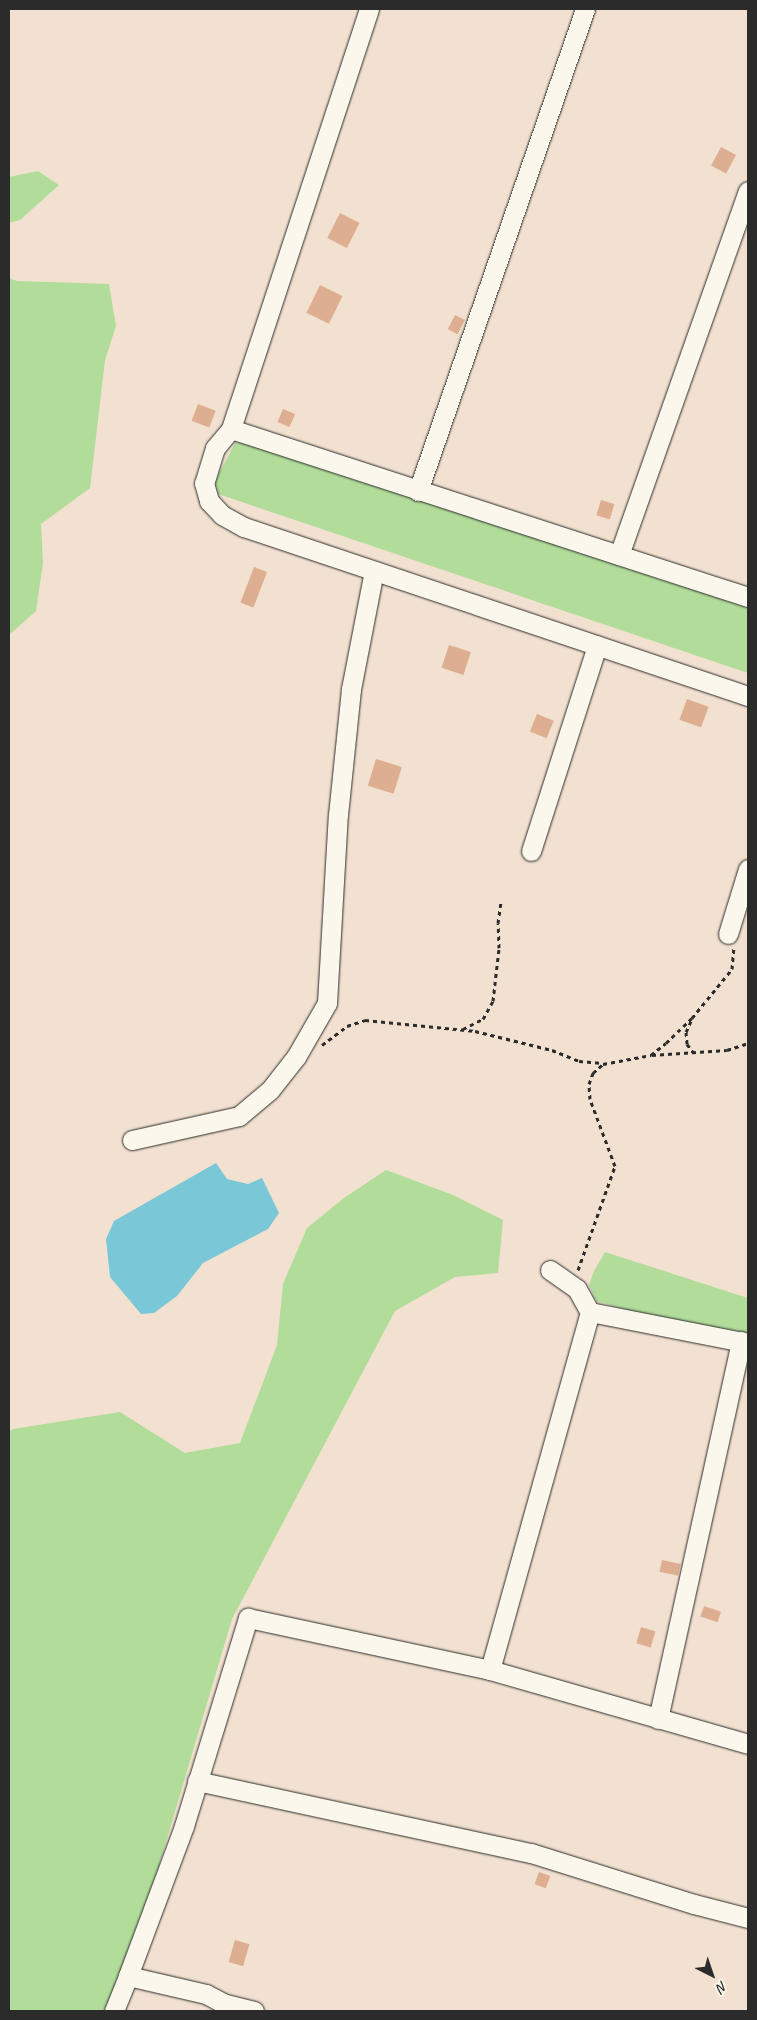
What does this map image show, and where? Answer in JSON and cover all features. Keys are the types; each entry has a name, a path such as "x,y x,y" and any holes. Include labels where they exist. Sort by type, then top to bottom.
{"street":[{"path":"369,9 231,429 215,448 204,483 209,501 222,515 244,527 748,696"},
{"path":"418,491 585,9"},
{"path":"619,555 748,192"},
{"path":"231,429 748,597"},
{"path":"132,1140 239,1116 270,1090 296,1057 326,1003 338,815 351,689 374,571"},
{"path":"531,851 597,645"},
{"path":"728,934 748,868"},
{"path":"490,1670 590,1312 577,1288 550,1270"},
{"path":"590,1312 744,1342 658,1719"},
{"path":"114,2011 184,1826 248,1618 490,1670 748,1744"},
{"path":"197,1781 531,1853 694,1904 748,1918"},
{"path":"128,1976 206,1994 223,2003 254,2011"}],"path":[{"path":"462,1030 483,1019 493,1001 501,902"},
{"path":"651,1055 692,1018 732,969 735,943 728,934"},
{"path":"692,1018 686,1032 687,1044 693,1052"},
{"path":"296,1057 328,1042 347,1026 365,1020 462,1030 552,1050 579,1061 603,1064 651,1055 727,1050 748,1043"},
{"path":"577,1288 578,1268 598,1220 615,1166 611,1150 590,1098 589,1084 593,1073 603,1064"}],"green space":[{"path":"38,171 59,185 20,220 9,223 9,177"},
{"path":"9,278 17,281 109,284 116,326 105,360 90,488 41,524 43,563 36,611 9,635"},
{"path":"256,440 748,603 748,673 218,494 215,481 235,443"},
{"path":"386,1170 453,1195 503,1220 498,1273 455,1277 395,1311 232,1619 124,1984 127,2011 9,2011 9,1432 13,1429 120,1412 185,1453 240,1443 277,1345 283,1284 307,1228 344,1198"},
{"path":"605,1252 748,1298 748,1346 596,1301 589,1285 594,1271"}],"water":[{"path":"216,1163 227,1179 248,1184 262,1178 279,1213 268,1229 203,1263 177,1296 154,1313 141,1314 110,1277 106,1239 114,1221"}],"building":[{"path":"721,147 736,155 726,174 711,166"},
{"path":"340,213 360,223 347,248 327,238"},
{"path":"320,285 342,296 329,324 306,313"},
{"path":"455,315 465,320 458,334 448,329"},
{"path":"198,404 216,411 209,428 192,421"},
{"path":"283,409 295,414 289,427 278,422"},
{"path":"601,500 614,504 610,519 596,515"},
{"path":"254,567 267,572 253,607 240,602"},
{"path":"449,645 471,652 463,675 442,668"},
{"path":"687,699 709,707 701,728 679,720"},
{"path":"537,714 554,721 547,738 530,732"},
{"path":"376,759 402,767 394,794 368,786"},
{"path":"662,1560 681,1564 678,1576 660,1572"},
{"path":"704,1606 721,1612 717,1622 700,1616"},
{"path":"641,1627 655,1631 651,1647 636,1643"},
{"path":"539,1872 550,1876 546,1888 535,1884"},
{"path":"235,1940 249,1944 243,1966 229,1962"}]}
